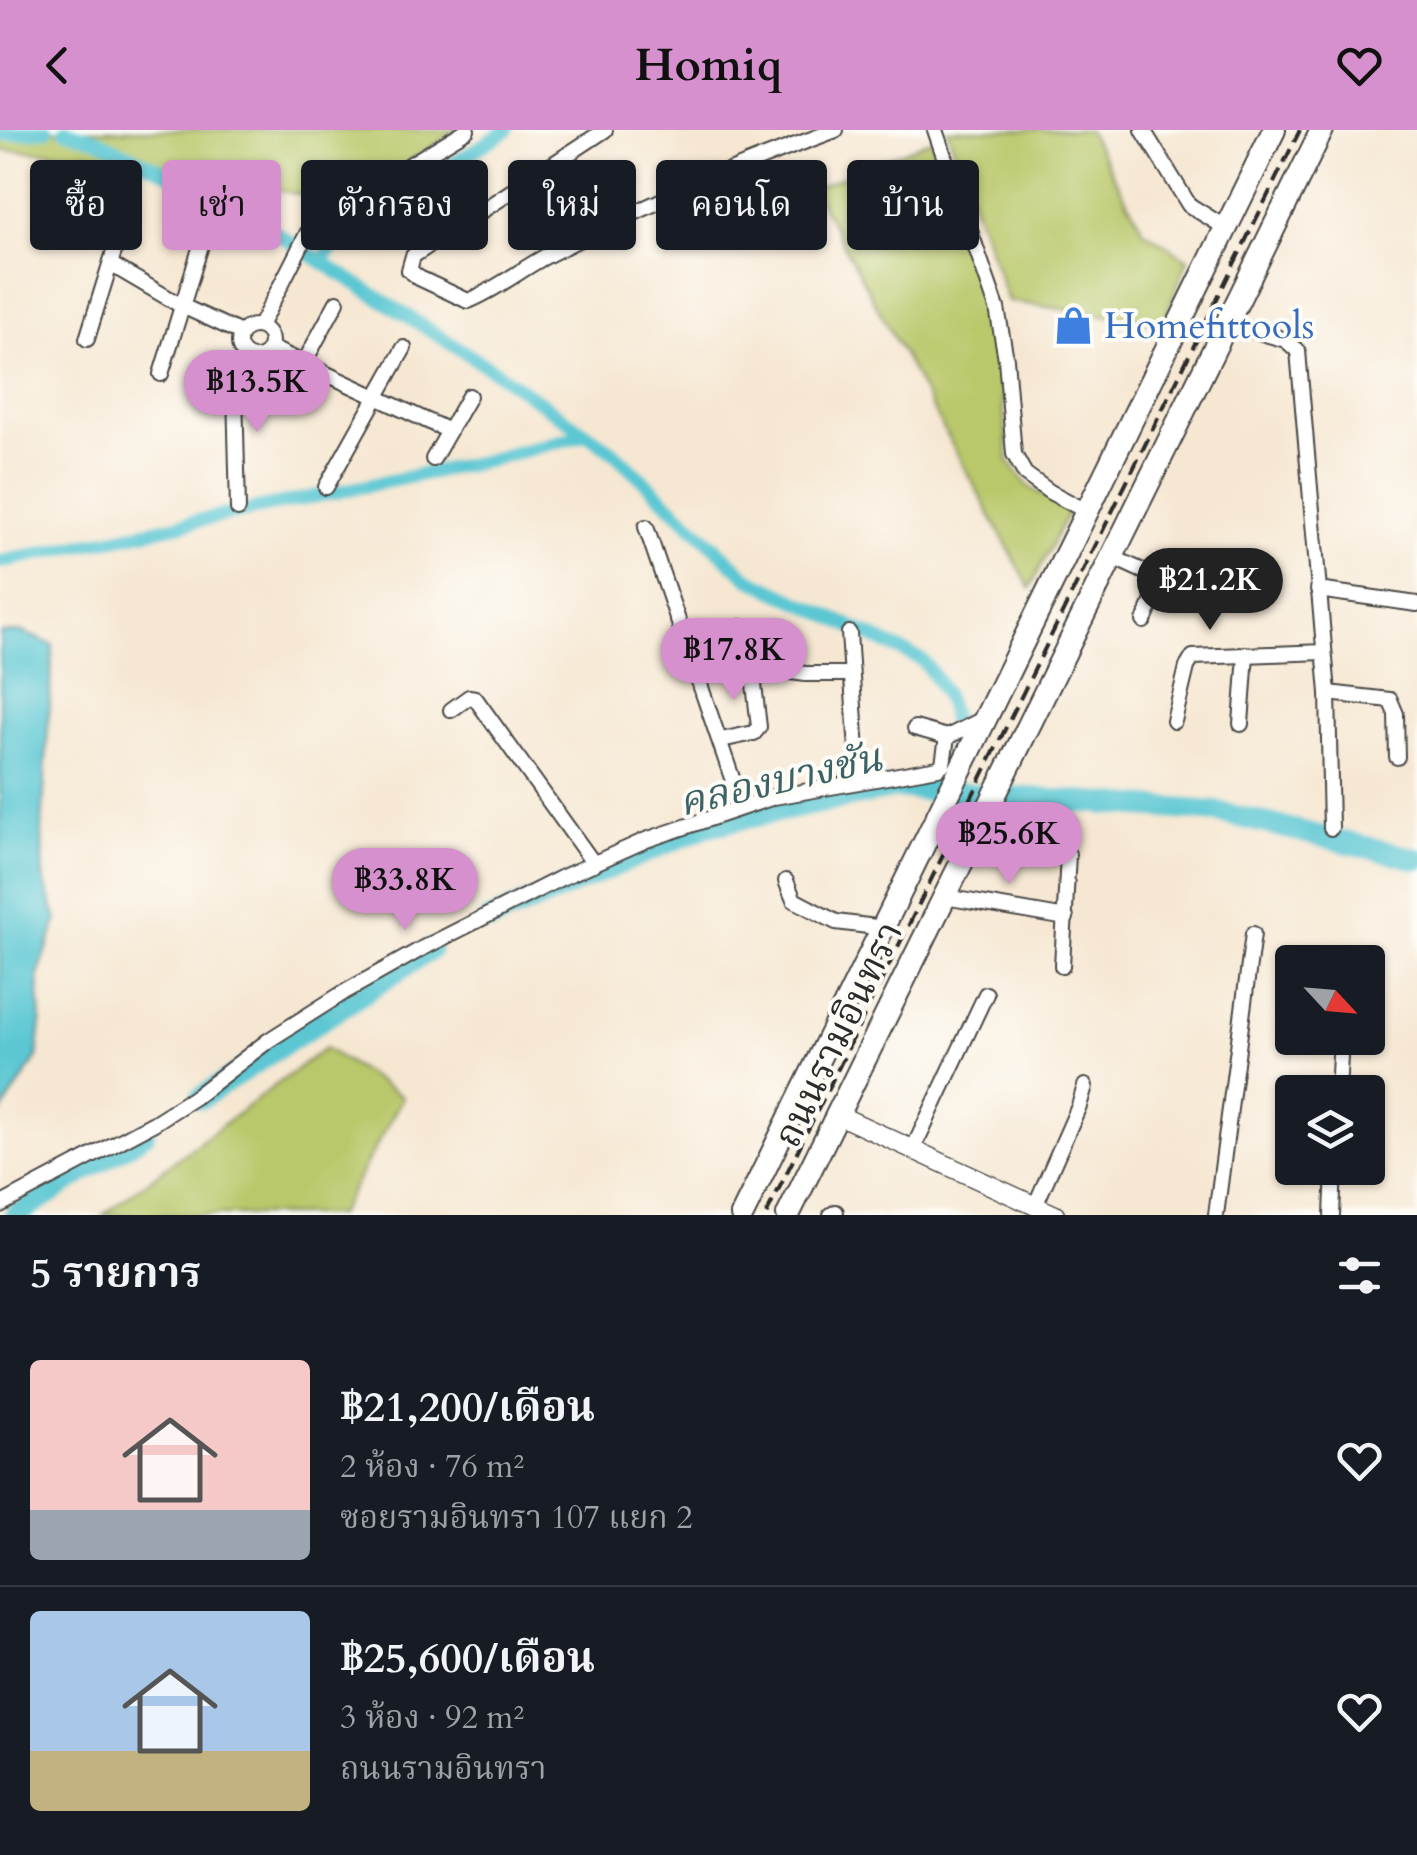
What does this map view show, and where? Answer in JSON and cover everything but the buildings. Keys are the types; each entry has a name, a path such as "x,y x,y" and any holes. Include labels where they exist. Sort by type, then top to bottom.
{"highway":[{"name":"ถนนรามอินทรา","path":"742,1215 942,812 958,738 988,717 1274,130"},
{"name":"ถนนรามอินทรา","path":"788,1215 1322,130"},
{"path":"1113,462 1150,481"}],"street":[{"path":"260,326 312,224 467,130"},
{"path":"605,130 424,248 413,256 409,270 433,286 468,301 545,256 666,199 750,161 836,130"},
{"path":"935,130 997,308 1006,359 1014,454 1025,474 1088,512"},
{"path":"1144,130 1188,205 1226,228"},
{"path":"88,338 116,250"},
{"path":"161,374 200,250"},
{"path":"112,265 182,306 241,333"},
{"path":"304,363 338,302"},
{"path":"1227,324 1286,340 1298,351 1328,693 1331,828"},
{"path":"250,326 260,326 271,337 271,348 264,356 248,357 239,344 241,333 250,326"},
{"path":"271,348 450,430"},
{"path":"326,487 404,348"},
{"path":"238,509 235,391 248,357"},
{"path":"434,459 468,396"},
{"path":"646,528 742,807"},
{"path":"1112,556 1193,594"},
{"path":"1144,621 1162,580"},
{"path":"1318,590 1417,604"},
{"path":"720,740 754,733 760,727 752,668 741,627"},
{"path":"849,632 859,781"},
{"path":"1174,721 1193,656 1324,652"},
{"path":"1242,724 1246,654"},
{"path":"752,668 851,674"},
{"path":"1328,693 1390,700 1396,714 1397,757"},
{"path":"451,710 469,696 475,698 594,864"},
{"path":"0,1204 154,1123 269,1040 343,993 475,921 594,864 646,840 774,797 938,768 958,738 916,728"},
{"path":"1062,966 1068,854"},
{"path":"786,881 794,900 830,920 884,928"},
{"path":"944,897 1066,918"},
{"path":"1216,1215 1253,934"},
{"path":"913,1149 986,994"},
{"path":"1035,1206 1085,1086"},
{"path":"836,1114 1055,1215"},
{"path":"1332,1215 1333,1185"}],"green space":[{"path":"0,130 457,130 411,160 301,160 301,195 281,191 281,160 162,160 162,168 142,164 142,160 89,154 0,150"},
{"path":"947,130 1088,130 1144,231 1188,259 1163,324 1008,301 979,220 979,160 958,160"},
{"path":"931,140 937,160 883,160"},
{"path":"847,175 847,250 967,250 994,322 1009,462 1029,487 1069,510 1030,588 827,215 827,183"},
{"path":"325,1048 403,1097 338,1215 103,1215"}],"water":[{"path":"22,632 53,645 42,826 43,877 57,920 38,975 41,1022 37,1057 0,1115 0,633"}],"waterway":[{"path":"0,135 46,130"},
{"path":"65,130 100,141 224,200 496,372 612,451 748,578 922,660 941,687 951,715 954,744 948,777"},
{"path":"322,262 341,234 507,130"},
{"path":"0,562 481,462 587,434"},
{"name":"คลองบางชัน","path":"490,920 707,826 894,788 1218,812 1417,859"},
{"name":"คลองบางชัน","path":"201,1098 430,950"},
{"name":"คลองบางชัน","path":"15,1215 144,1134"}],"railway":[{"path":"766,1215 1300,130"}],"place":[{"name":"Homefittools","path":"1074,325"}]}
